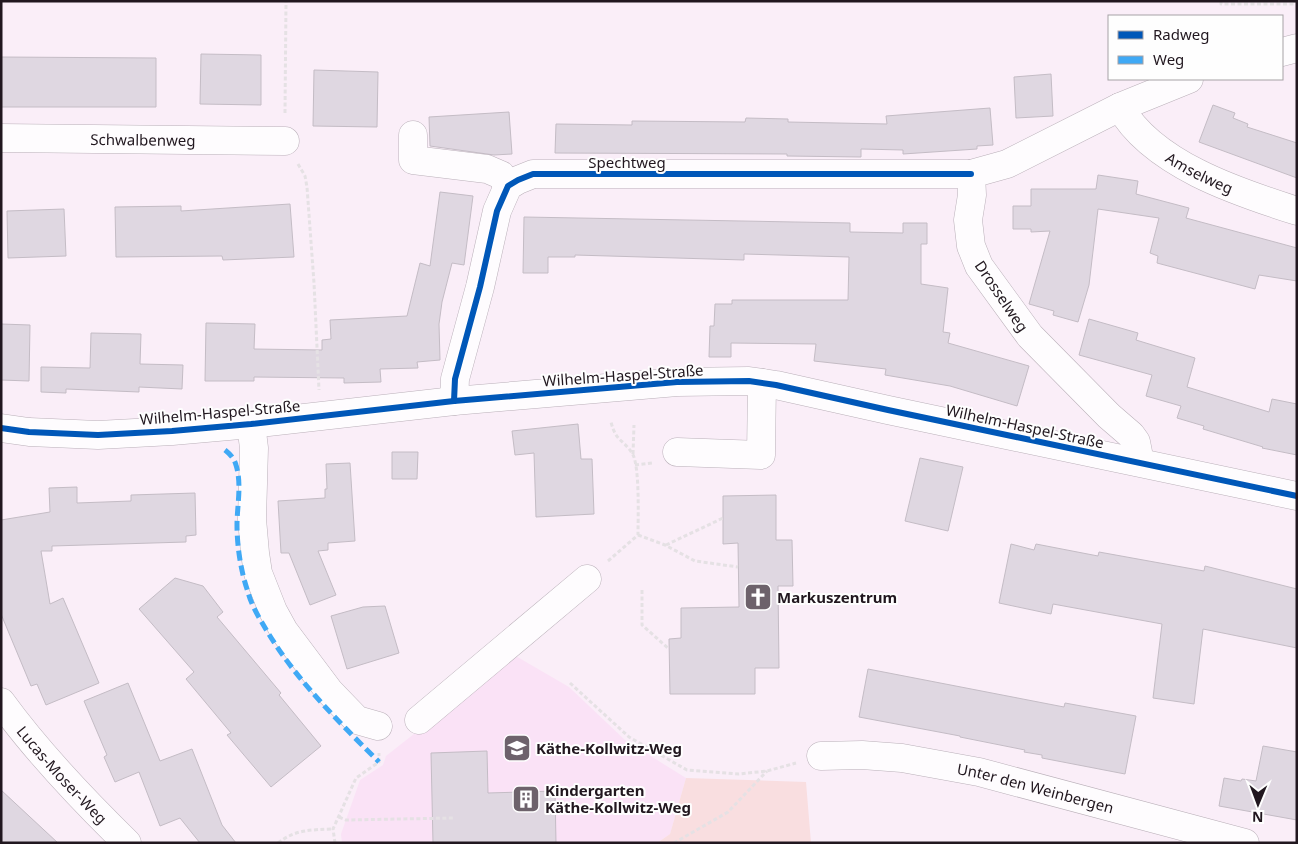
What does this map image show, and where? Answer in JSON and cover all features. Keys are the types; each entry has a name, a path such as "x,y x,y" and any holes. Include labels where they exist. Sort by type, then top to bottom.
{"street":[{"path":"1283,52 1297,48"},
{"path":"972,174 1007,164 1120,107 1187,80"},
{"name":"Amselweg","path":"1120,107 1126,119 1141,134 1184,166 1244,194 1297,212"},
{"path":"413,135 413,160 487,169 501,176 508,186 497,211 480,287 455,379 454,401"},
{"name":"Schwalbenweg","path":"1,138 284,141"},
{"name":"Spechtweg","path":"508,186 533,174 931,176 972,174"},
{"name":"Drosselweg","path":"972,174 972,195 968,220 970,246 979,266 1030,336 1131,435 1136,442 1138,462"},
{"name":"Wilhelm-Haspel-Straße","path":"1,428 29,432 98,435 251,424 454,401 678,382 749,381 776,385 1297,496"},
{"path":"677,452 761,454 762,383"},
{"path":"251,424 254,448 252,519 255,553 258,573 273,611 284,631 329,691 357,720 378,726"},
{"path":"419,720 587,579"},
{"name":"Lucas-Moser-Weg","path":"1,702 18,725 84,801 127,843"},
{"name":"Unter den Weinbergen","path":"821,756 862,755 902,758 980,772 1245,843"}],"path":[{"path":"286,1 284,141 304,176 307,186 314,282 320,415"},
{"path":"1221,1 1221,4 1295,4 1295,1"},
{"path":"611,422 618,439 633,454"},
{"path":"634,425 633,454 638,535"},
{"path":"635,465 645,463"},
{"path":"665,545 723,518"},
{"path":"638,535 665,545 695,561 738,567"},
{"path":"587,579 638,535"},
{"path":"642,590 642,625 669,649"},
{"path":"570,683 629,737 687,770 739,774 767,771 821,756"},
{"path":"335,843 333,828 356,778 379,762 378,726"},
{"path":"674,843 728,812 767,771"},
{"path":"339,818 346,820 455,818"},
{"path":"278,843 290,835 307,829 333,828"}],"shaded area":[{"name":"Käthe-Kollwitz-Weg","path":"514,655 569,687 625,740 686,778 670,834 657,843 342,843 341,834 360,780 383,765 386,756"},
{"path":"686,778 806,782 811,843 657,843 670,834"}],"building":[{"path":"201,54 261,55 261,105 200,104"},
{"path":"1,57 156,58 156,107 1,107"},
{"path":"314,70 378,72 377,127 313,126"},
{"path":"1051,74 1053,116 1016,118 1014,77"},
{"path":"1213,105 1235,113 1233,118 1248,124 1247,127 1297,143 1297,178 1199,142"},
{"path":"990,108 993,145 977,146 977,149 903,154 903,150 861,149 861,157 787,156 787,154 555,153 556,124 632,125 632,121 745,122 746,118 788,119 788,122 887,124 886,116"},
{"path":"509,112 512,154 494,155 430,146 429,117"},
{"path":"1098,175 1138,181 1136,194 1189,208 1186,218 1297,248 1297,281 1259,275 1255,289 1157,263 1158,256 1150,253 1159,218 1098,209 1089,285 1078,322 1053,315 1054,311 1029,304 1050,231 1031,232 1031,229 1013,229 1013,206 1031,206 1031,189 1096,189"},
{"path":"440,192 473,196 464,265 452,263 442,302 439,324 440,360 417,362 418,368 380,369 381,382 344,383 344,378 254,377 254,381 205,381 206,323 255,324 254,349 322,350 322,340 331,339 330,320 407,316 420,263 430,266"},
{"path":"290,204 294,257 223,260 222,256 116,257 115,207 181,206 181,211"},
{"path":"64,209 66,256 8,258 7,211"},
{"path":"524,217 850,223 850,232 903,233 903,223 927,223 927,244 921,244 921,284 948,288 943,332 950,333 948,343 1029,366 1017,406 950,386 885,375 886,369 814,361 816,344 731,343 731,357 709,357 710,326 714,326 715,304 732,304 732,300 848,300 849,257 744,254 744,260 575,255 575,257 548,257 548,273 523,273"},
{"path":"1089,319 1138,333 1136,340 1195,358 1187,387 1269,412 1272,399 1297,404 1297,455 1262,448 1203,429 1204,426 1177,418 1181,406 1146,396 1152,375 1079,355"},
{"path":"1,324 30,325 29,381 1,380"},
{"path":"91,333 141,334 140,364 183,365 182,389 139,387 139,392 66,389 66,393 41,392 41,367 90,368"},
{"path":"578,424 581,459 592,459 594,514 536,517 534,453 515,455 512,431"},
{"path":"392,452 418,452 417,479 392,479"},
{"path":"920,458 963,467 948,531 905,521"},
{"path":"350,463 355,541 328,543 328,550 318,551 336,595 310,605 289,553 281,553 278,501 325,498 325,489 327,489 326,464"},
{"path":"77,487 77,503 131,501 131,495 195,493 196,535 186,536 186,542 52,546 52,551 41,551 50,604 63,598 99,683 46,705 37,684 31,686 1,614 1,520 50,512 49,488"},
{"name":"Markuszentrum","path":"776,495 776,540 792,540 793,586 778,586 779,668 755,668 755,694 670,694 669,639 681,638 681,608 739,607 738,543 723,544 723,496"},
{"path":"1011,544 1034,550 1036,544 1098,556 1099,552 1204,571 1205,566 1297,589 1297,648 1203,629 1194,704 1153,698 1162,624 1053,604 1051,614 999,603"},
{"path":"175,578 203,586 223,612 217,617 281,693 279,695 321,746 271,787 227,735 231,733 186,679 194,672 139,609"},
{"path":"385,606 399,653 347,669 331,616 363,607"},
{"path":"868,669 1064,707 1065,703 1136,716 1125,774 1042,758 1042,755 1024,752 1025,750 960,736 859,717"},
{"path":"128,683 160,761 192,749 222,825 236,843 200,843 180,818 160,826 139,772 115,782 104,757 107,755 84,701"},
{"path":"1263,746 1297,752 1297,820 1219,806 1224,778 1256,781"},
{"name":"Kindergarten Käthe-Kollwitz-Weg","path":"487,751 488,793 555,791 556,843 433,843 431,753"},
{"path":"1,790 58,843 1,843"}],"marked path":[{"path":"225,450 234,460 238,472 237,525 241,568 255,610 276,645 302,681 379,762"}],"cycle path":[{"path":"454,401 455,379 480,287 497,211 508,186 518,180 533,174 971,174"},
{"path":"1,428 29,432 98,435 172,431 454,401 677,382 749,381 776,385 1297,496"}],"place":[{"name":"Markuszentrum","path":"758,597"},
{"name":"Käthe-Kollwitz-Weg","path":"517,748"},
{"name":"Kindergarten Käthe-Kollwitz-Weg","path":"526,799"}]}
